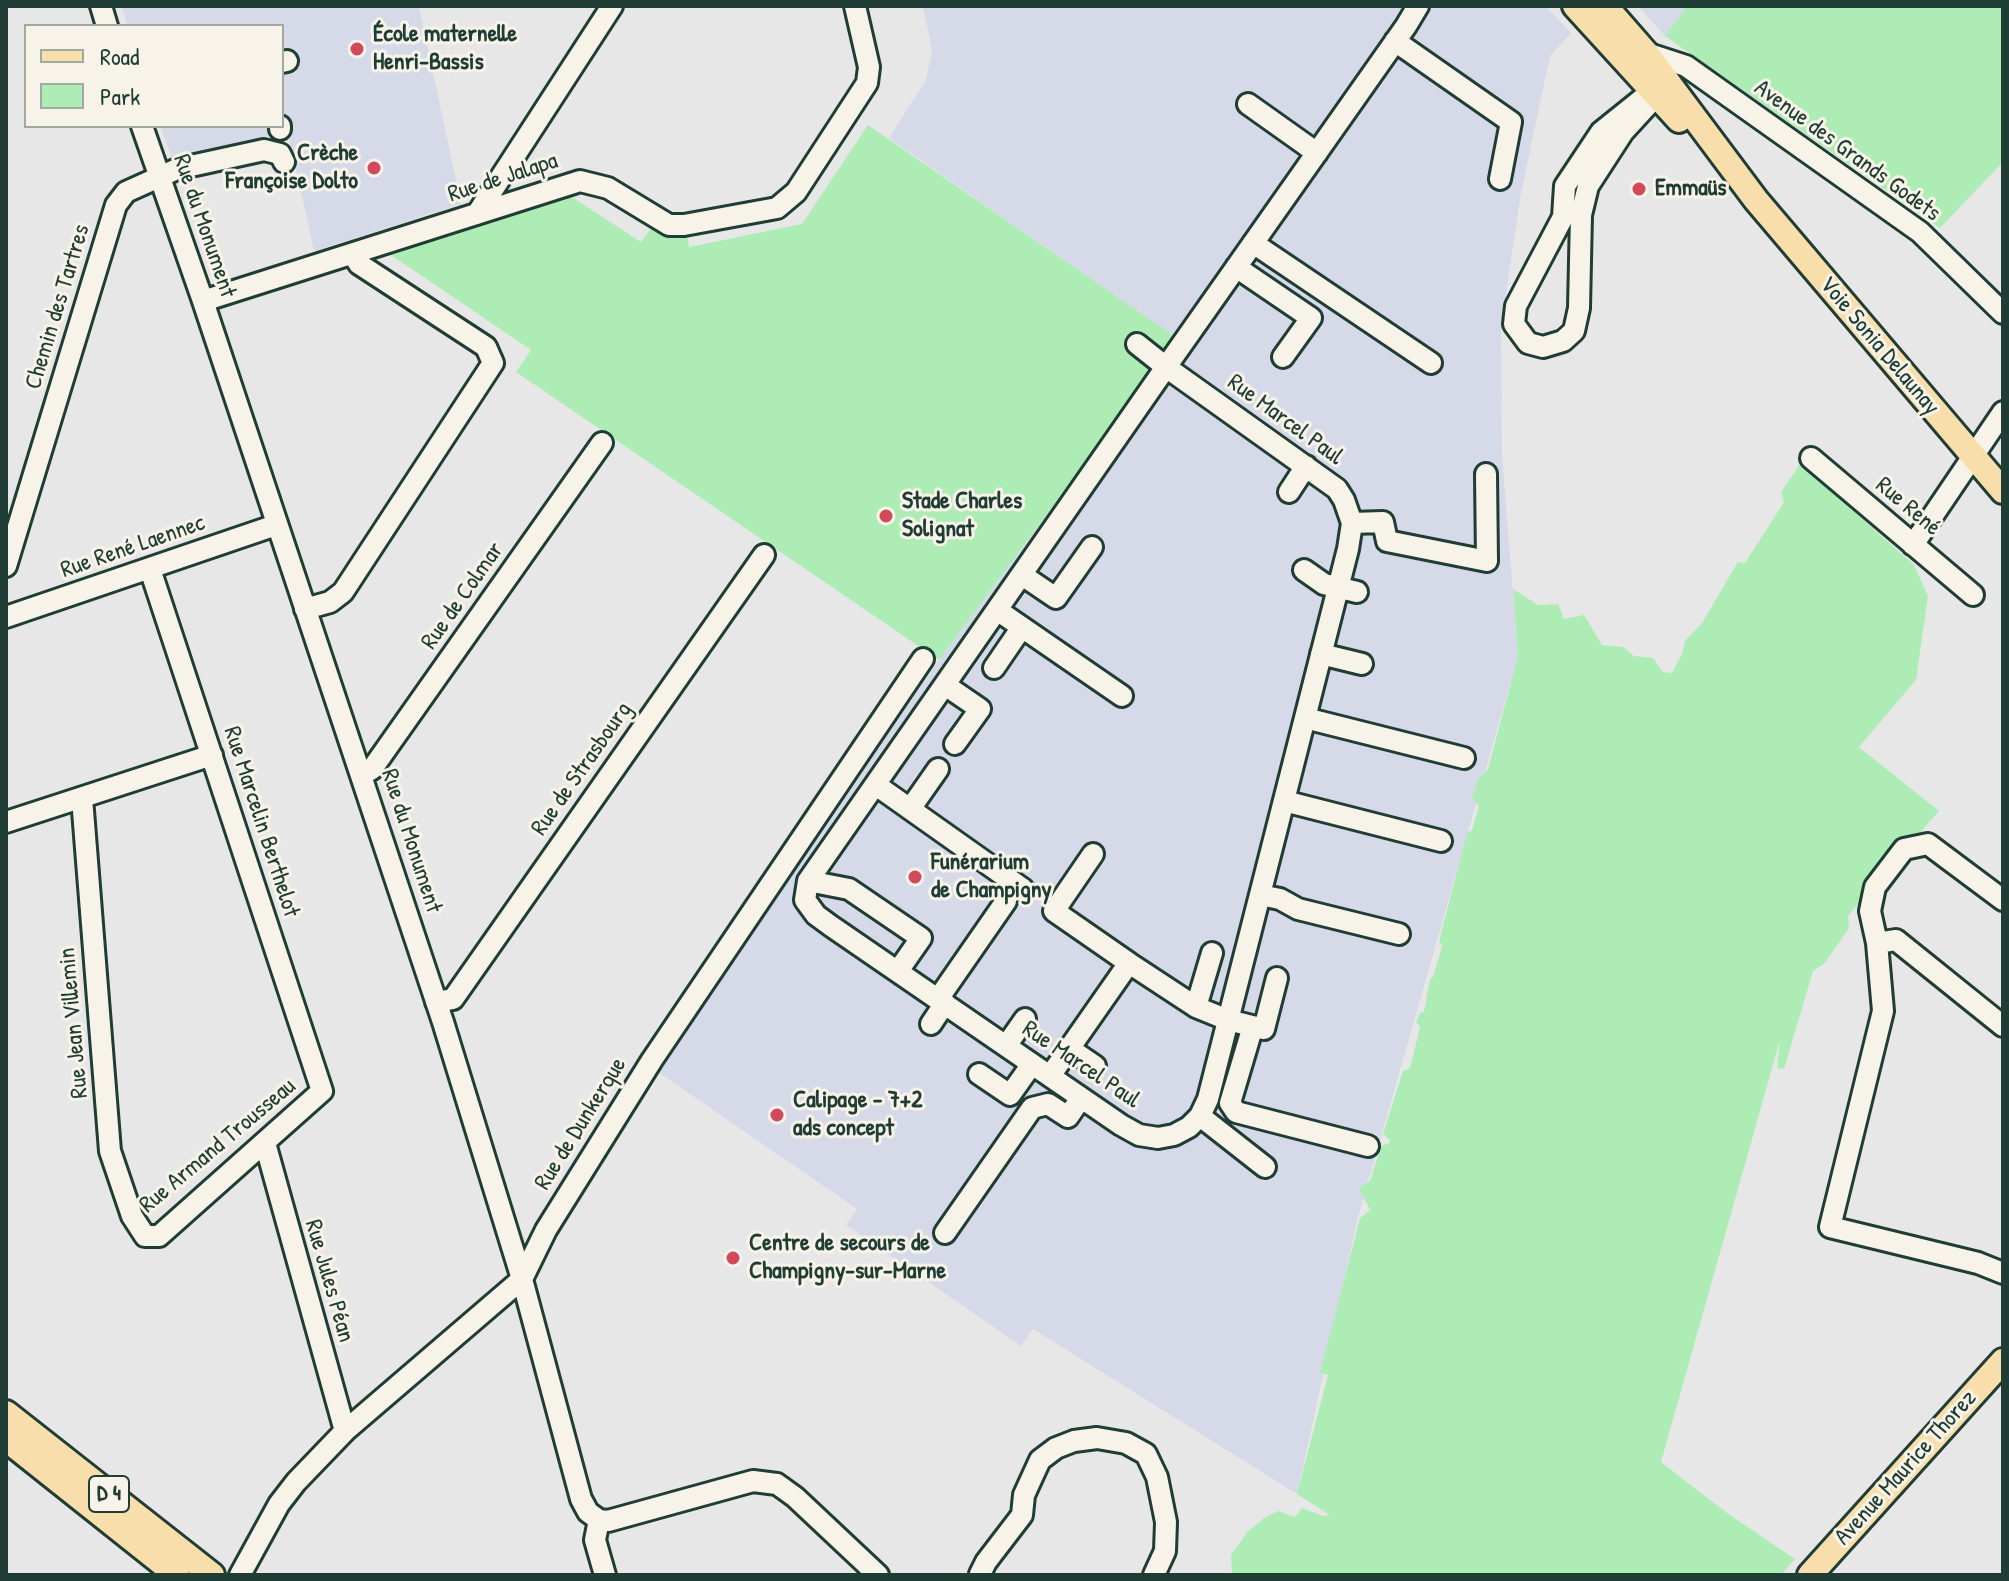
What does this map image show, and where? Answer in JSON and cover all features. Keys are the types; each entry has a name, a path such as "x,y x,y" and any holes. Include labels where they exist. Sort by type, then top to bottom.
{"main road":[{"name":"Voie Sonia Delaunay","path":"1575,6 1756,200 2003,491"},
{"name":"Voie Sonia Delaunay","path":"1605,6 1646,53 1756,200"},
{"name":"Avenue Maurice Thorez","path":"1816,1560 2003,1361"},
{"name":"D 4","path":"6,1413 212,1575"},
{"name":"D 4","path":"6,1439 177,1575"}],"street":[{"path":"477,214 612,6"},
{"name":"Rue de Jalapa","path":"203,301 580,181 608,188 669,225 777,208 796,192 867,83 869,67 855,6"},
{"path":"807,891 945,685 1418,6"},
{"path":"1395,41 1511,122 1500,179"},
{"path":"1622,58 1633,52 1646,53"},
{"name":"Avenue des Grands Godets","path":"1646,53 1686,66 1920,232 2003,313"},
{"path":"1654,93 1623,132 1588,186 1581,215 1579,308 1574,331 1563,341 1543,347 1528,343 1514,324 1516,306 1563,217 1565,186 1601,132 1654,93"},
{"path":"1248,104 1317,153"},
{"name":"Rue du Monument","path":"143,128 436,1002 522,1279 581,1499 588,1512 599,1520"},
{"name":"Chemin des Tartres","path":"6,566 116,205 126,192 177,169 264,150 280,154 284,162"},
{"path":"1253,243 1431,363"},
{"path":"305,609 330,602 343,592 493,363 486,347 359,264 353,254"},
{"path":"1236,267 1311,318 1283,357"},
{"name":"Rue Marcel Paul","path":"1137,344 1337,489 1352,523"},
{"path":"1913,545 2003,412"},
{"name":"Rue de Colmar","path":"362,775 372,769 602,443"},
{"name":"Rue René","path":"1811,458 1973,595"},
{"path":"1289,492 1306,466"},
{"path":"1265,1167 1200,1116 1208,1099 1321,654 1348,590 1352,523 1383,522 1387,541 1487,561 1486,474"},
{"name":"Rue René Laennec","path":"6,617 276,525"},
{"path":"1022,575 1056,598 1092,547"},
{"name":"Rue de Strasbourg","path":"436,1002 453,999 764,555"},
{"name":"Rue Marcelin Berthelot","path":"150,569 205,757 322,1091"},
{"path":"1304,570 1324,584 1348,590"},
{"path":"997,610 1122,696"},
{"path":"994,668 1022,627"},
{"path":"1321,654 1362,664"},
{"name":"Rue de Dunkerque","path":"240,1575 279,1504 296,1482 345,1431 522,1279 539,1242 644,1073 923,659"},
{"path":"945,685 980,709 955,744"},
{"path":"1305,718 1464,758"},
{"path":"6,822 205,757"},
{"path":"910,809 938,769"},
{"path":"876,785 1023,889"},
{"name":"Rue Jean Villemin","path":"82,798 110,1151 132,1216 145,1236"},
{"path":"1284,801 1441,841"},
{"path":"2003,900 1928,844 1904,849 1875,887 1870,911 1877,943 1883,1011 1830,1227 1978,1263 2003,1273"},
{"path":"1093,854 1054,911 1129,963 1196,1007 1228,1020 1264,1029 1277,978"},
{"path":"772,882 807,891 849,889 921,938 898,971"},
{"name":"Rue Marcel Paul","path":"807,891 823,920 1139,1135 1158,1138 1174,1135 1200,1116"},
{"path":"1260,895 1280,899 1298,909 1399,934"},
{"path":"931,1024 942,1001 1006,901"},
{"path":"1877,943 1896,940 2003,1026"},
{"path":"1196,1007 1212,953"},
{"path":"1050,1076 1129,963"},
{"path":"1006,1046 1025,1019"},
{"path":"1253,1026 1230,1103 1236,1112 1368,1146"},
{"path":"1070,1049 1095,1066"},
{"path":"979,1074 1010,1095 1032,1064"},
{"name":"Rue Armand Trousseau","path":"145,1236 159,1236 322,1091"},
{"path":"945,1233 1032,1108 1048,1104 1068,1117 1081,1098"},
{"name":"Rue Jules Péan","path":"265,1143 345,1431"},
{"path":"987,1575 986,1562 1022,1515 1024,1495 1040,1460 1056,1448 1074,1441 1097,1438 1126,1443 1146,1454 1157,1477 1166,1522 1165,1551 1154,1575"},
{"path":"605,1575 595,1540 599,1520 608,1521 753,1481 777,1484 795,1497 878,1575"}],"shaded area":[{"path":"121,6 419,6 461,204 314,251 288,132 172,157 161,128 284,128 284,24 127,24"},
{"path":"923,6 1546,6 1571,33 1550,56 1521,193 1501,327 1502,456 1518,656 1357,1221 1297,1494 1033,1329 1021,1346 846,1225 857,1209 658,1072 939,660 1176,338 889,138 926,80 932,50"},
{"path":"1638,6 1687,6 1665,36"}],"green space":[{"path":"1687,6 2003,6 2003,162 1940,228 1665,36"},
{"name":"Stade Charles Solignat","path":"868,125 1177,338 939,660 516,372 531,350 391,255 572,197 641,242 652,227 668,234 687,233 689,247 802,224"},
{"path":"1800,464 1914,565 1928,596 1916,680 1859,747 1939,811 1848,916 1849,928 1824,964 1813,971 1784,1069 1777,1068 1780,1040 1661,1462 1727,1513 1795,1559 1781,1575 1232,1575 1231,1555 1248,1531 1264,1518 1278,1511 1295,1517 1302,1508 1323,1516 1330,1515 1297,1494 1328,1375 1320,1373 1360,1218 1370,1210 1359,1188 1370,1181 1381,1146 1390,1143 1383,1134 1403,1071 1410,1068 1420,1027 1416,1022 1420,1013 1424,1012 1467,833 1472,830 1479,806 1472,798 1479,778 1488,769 1518,656 1513,589 1538,605 1558,604 1564,619 1584,615 1602,645 1623,647 1634,656 1653,658 1663,672 1672,673 1685,641 1702,623 1738,562 1745,563 1784,502 1781,492"}],"place":[{"name":"École maternelle Henri-Bassis","path":"357,49"},
{"name":"Crèche Françoise Dolto","path":"374,168"},
{"name":"Emmaüs","path":"1639,189"},
{"name":"Stade Charles Solignat","path":"886,516"},
{"name":"Funérarium de Champigny","path":"915,877"},
{"name":"Calipage - 7+2 ads concept","path":"777,1115"},
{"name":"Centre de secours de Champigny-sur-Marne","path":"733,1258"}]}
